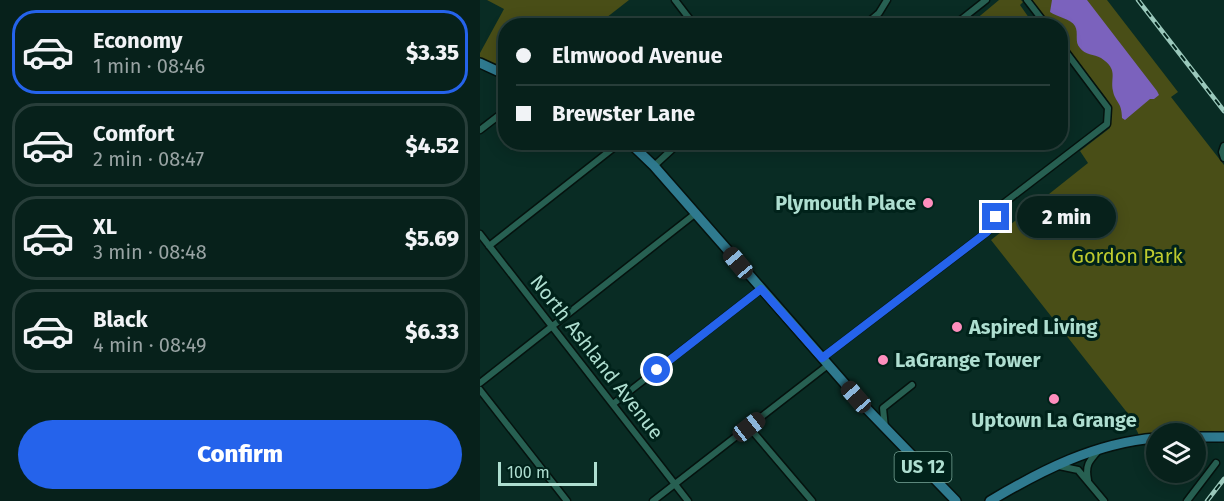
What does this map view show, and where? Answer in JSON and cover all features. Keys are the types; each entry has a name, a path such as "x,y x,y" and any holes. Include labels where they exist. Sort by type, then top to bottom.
{"main road":[{"path":"480,63 498,71"},
{"name":"US 12","path":"637,150 696,213 867,409 956,501"},
{"path":"1206,437 1224,437"},
{"path":"990,501 1055,466 1101,449 1146,439"}],"street":[{"path":"675,0 689,18"},
{"path":"873,18 887,0"},
{"path":"963,18 986,0"},
{"path":"1026,0 1041,18"},
{"path":"653,501 749,427 825,362 987,232 994,222 995,210 1107,124 1108,108 1068,55"},
{"path":"480,130 498,116"},
{"path":"1224,146 1222,152 1224,158"},
{"path":"489,246 611,150"},
{"path":"654,166 671,150"},
{"path":"480,383 696,213"},
{"name":"North Ashland Avenue","path":"480,234 688,501"},
{"path":"613,405 761,289"},
{"path":"888,431 883,408 912,385"},
{"path":"480,390 567,501"},
{"path":"749,427 812,501"},
{"path":"1089,481 1087,463 1101,449"},
{"path":"1187,501 1216,463"},
{"path":"1055,466 1073,468 1089,481 1104,501"}],"green space":[{"path":"487,0 629,0 606,18 499,18 504,9"},
{"path":"999,0 1021,0 1023,2 1020,5 1029,18 977,18"},
{"name":"Gordon Park","path":"1030,0 1107,0 1178,92 1171,97 1224,165 1224,436 1206,435 1206,423 1146,423 1146,438 1141,439 1129,415 991,240 1088,163 1080,151 1110,128 1112,110 1106,98 1068,48 1068,18 1044,18"},
{"path":"498,20 498,66 480,58 480,53"}],"shaded area":[{"path":"1052,0 1087,0 1159,95 1150,99 1125,120 1122,118 1121,109 1113,91 1113,74 1110,66 1101,58 1084,52 1080,48 1077,43 1076,29 1068,18 1050,12"}],"railway":[{"path":"1138,0 1224,111"},
{"path":"1207,501 1224,479"}],"place":[{"name":"Plymouth Place","path":"928,203"},
{"name":"Aspired Living","path":"957,327"},
{"name":"LaGrange Tower","path":"883,360"},
{"name":"Uptown La Grange","path":"1054,399"}],"route":[{"path":"657,370 761,289 822,358 987,232 996,217"}]}
